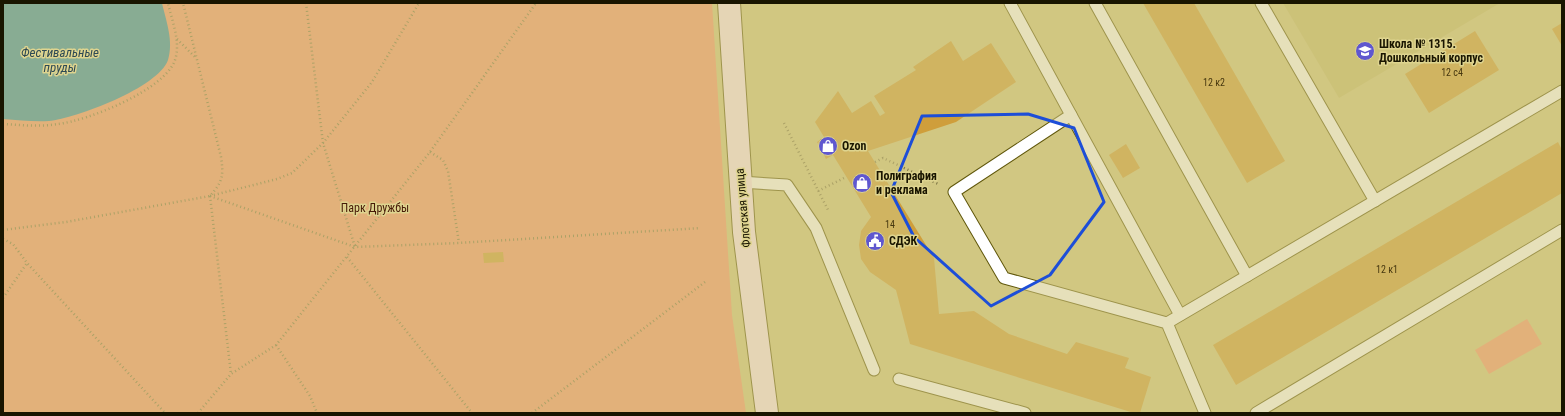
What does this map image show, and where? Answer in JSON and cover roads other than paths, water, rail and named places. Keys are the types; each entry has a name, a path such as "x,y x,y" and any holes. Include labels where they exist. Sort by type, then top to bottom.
{"street":[{"name":"Флотская улица","path":"729,3 744,232 767,413"}],"lane":[{"path":"1010,3 1180,315"},
{"path":"1095,3 1247,276"},
{"path":"1261,3 1375,201"},
{"path":"1071,116 954,192 1004,278 1167,323 1562,91"},
{"path":"740,182 788,185 816,228 874,370"},
{"path":"1256,413 1562,230"},
{"path":"1167,323 1205,413"},
{"path":"899,379 1025,413"}],"water":[{"name":"Фестивальные пруды","path":"3,3 162,3 170,38 170,53 168,60 161,71 149,81 133,91 96,108 61,119 49,121 3,119"}],"place":[{"name":"Школа № 1315. Дошкольный корпус","path":"1365,51"},
{"name":"Ozon","path":"828,146"},
{"name":"Полиграфия и реклама","path":"862,183"},
{"name":"СДЭК","path":"875,241"}],"park label":[{"name":"Парк Дружбы","path":"375,208"}]}
